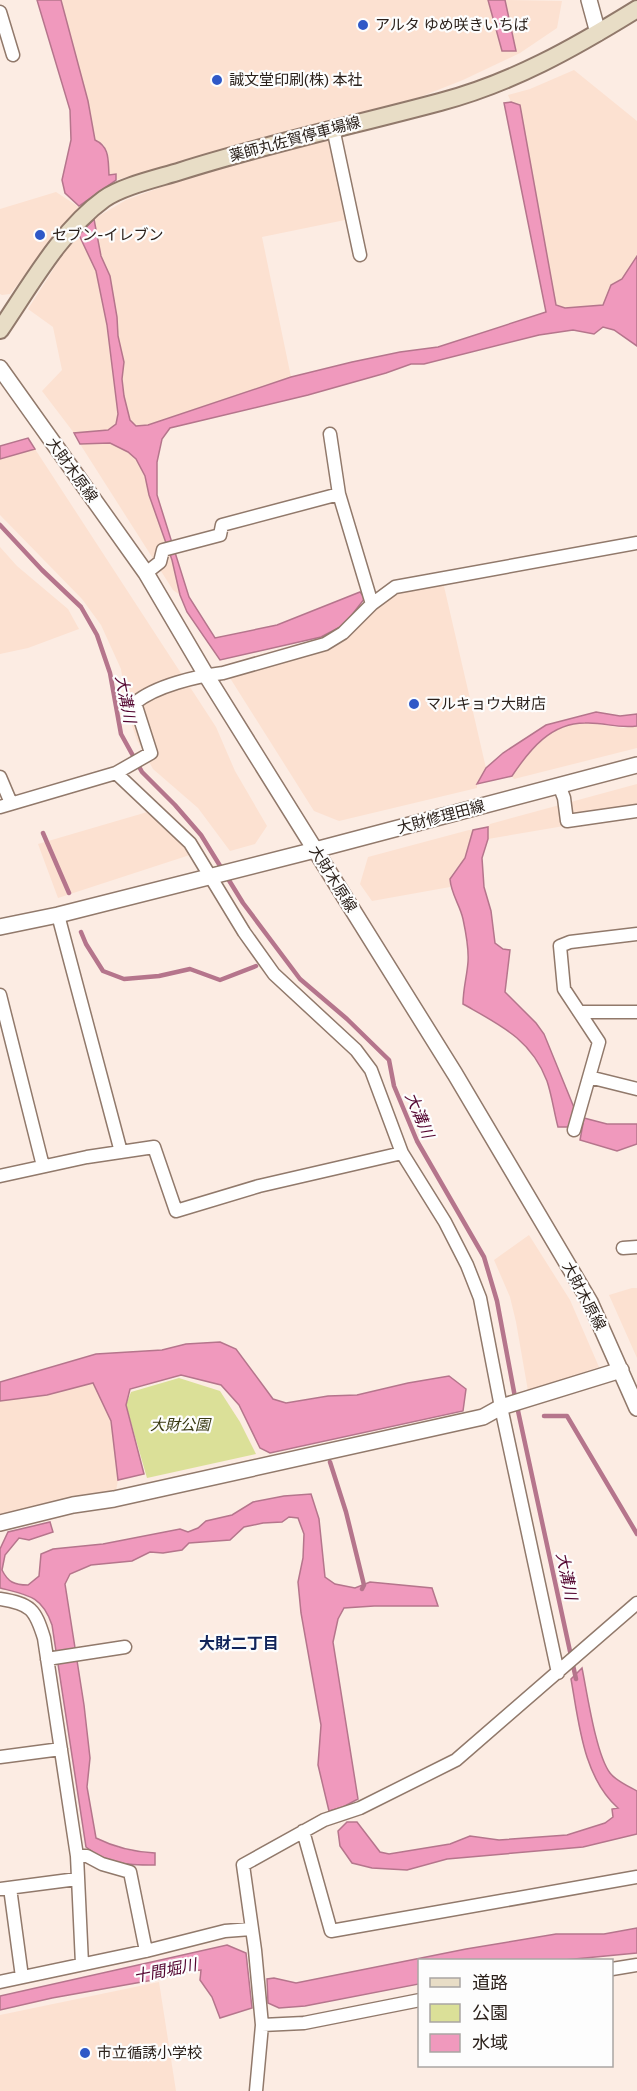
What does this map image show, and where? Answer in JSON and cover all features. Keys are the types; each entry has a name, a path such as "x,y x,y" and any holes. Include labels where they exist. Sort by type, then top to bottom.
{"main road":[{"name":"薬師丸佐賀停車場線","path":"0,330 68,234 106,197 207,162 442,102 495,85 550,60 637,9"}],"street":[{"path":"589,0 598,33"},
{"path":"0,12 13,55"},
{"path":"333,128 360,255"},
{"name":"大財木原線","path":"0,368 146,573 206,675 455,1074 584,1292 637,1408"},
{"path":"330,434 339,494 372,604"},
{"path":"146,573 160,562 163,550 220,535 222,525 339,494"},
{"path":"0,777 6,805 116,773 151,753 135,703 145,694 206,675 223,673 325,644 344,633 372,604 395,587 637,543"},
{"name":"大財修理田線","path":"211,876 637,765"},
{"path":"116,773 190,843 244,932 274,974 356,1050 371,1070 402,1153 445,1221 467,1265 480,1298 558,1673"},
{"path":"559,785 564,798 567,821 637,811"},
{"path":"0,927 58,915 211,876"},
{"path":"58,915 121,1152"},
{"path":"574,1130 599,1042 564,989 560,946 570,942 637,934"},
{"path":"0,995 43,1166"},
{"path":"579,1012 637,1012"},
{"path":"589,1077 637,1089"},
{"path":"0,1176 43,1166 154,1147 176,1211 259,1186 402,1153"},
{"path":"623,1248 637,1247"},
{"path":"0,1523 72,1505 114,1499 483,1417 501,1407 621,1370"},
{"path":"0,1599 21,1603 37,1616 51,1659 61,1749 77,1856 82,1964"},
{"path":"256,2091 261,2019 243,1865 324,1820 360,1808 456,1760 637,1603"},
{"path":"51,1659 125,1647"},
{"path":"0,1757 61,1749"},
{"path":"303,1831 331,1931 637,1877"},
{"path":"77,1856 87,1856 102,1864 130,1872 146,1951"},
{"path":"22,1977 5,1889 77,1879"},
{"path":"0,1982 146,1951 225,1931 251,1929"},
{"path":"613,1970 637,1965"},
{"path":"261,2019 304,2023 418,2000"}],"shaded area":[{"path":"61,0 488,0 502,51 516,50 505,0 562,1 557,28 520,53 463,80 420,97 116,180 116,174 109,175 108,153 103,144 95,140 88,101"},
{"path":"574,70 637,121 637,256 622,279 611,285 603,305 565,308 556,306 520,105 511,102 508,95 530,89"},
{"path":"329,137 345,220 262,237 291,377 136,427 130,420 124,396 122,379 124,362 118,336 117,317 110,277 101,256 94,219 126,200 205,171"},
{"path":"56,192 79,207 10,294 0,294 0,209"},
{"path":"79,235 96,271 107,325 118,414 116,424 108,430 74,433 42,391 62,370 53,327 28,309 65,251"},
{"path":"110,443 136,459 145,476 149,495 172,560 180,595 173,590 80,444"},
{"path":"35,449 216,727 235,771 267,826 255,844 230,851 198,808 153,769 137,740 127,711 121,669 101,625 82,599 0,515 0,459"},
{"path":"0,547 17,566 68,609 79,629 28,648 0,654"},
{"path":"443,582 486,768 477,788 339,821 314,811 230,678 331,647 400,590"},
{"path":"585,722 623,728 637,726 637,748 514,779 512,776 526,755 544,737 560,727"},
{"path":"637,784 637,807 569,817 564,826 488,839 490,824"},
{"path":"161,808 194,838 202,851 58,898 38,844"},
{"path":"473,830 465,858 452,874 450,887 372,901 360,884 368,857"},
{"path":"529,1235 570,1300 599,1367 528,1391 510,1297 494,1260"},
{"path":"637,1288 637,1358 609,1295"},
{"path":"93,1383 111,1421 118,1480 116,1491 68,1498 0,1515 0,1401 47,1395"},
{"name":"市立循誘小学校","path":"159,1982 176,2091 0,2091 0,2015"}],"green space":[{"name":"大財公園","path":"179,1378 220,1391 240,1422 256,1454 147,1478 126,1405 131,1392"}],"water":[{"path":"37,0 61,0 88,101 95,140 106,150 109,175 116,174 116,180 79,206 65,193 62,180 71,140 70,110"},
{"path":"488,0 505,0 516,51 502,51"},
{"path":"511,102 520,105 556,305 565,308 603,305 611,285 622,279 637,256 637,346 614,330 603,327 594,334 573,330 539,335 424,364 411,364 308,395 170,428 162,439 157,462 157,495 189,597 215,638 277,625 360,592 365,598 344,625 321,637 220,660 187,612 145,476 136,459 110,443 80,444 74,433 108,430 116,424 118,414 107,325 96,271 79,235 94,219 101,256 110,276 117,317 118,336 124,362 122,379 124,396 130,420 136,426 148,425 291,377 400,352 438,347 546,312 504,103"},
{"path":"28,438 35,449 0,459 0,446"},
{"path":"596,712 620,716 637,714 637,726 623,727 585,723 562,727 542,739 512,776 477,784 486,768 503,753 546,725"},
{"path":"488,827 488,839 482,858 484,887 491,911 495,943 503,949 510,950 505,992 544,1034 575,1110 568,1127 558,1127 547,1081 532,1054 502,1027 463,1004 468,946 463,919 450,879 465,858 473,830"},
{"path":"584,1118 607,1124 637,1124 637,1144 617,1151 580,1140"},
{"path":"220,1342 236,1349 273,1399 286,1403 328,1396 357,1395 449,1376 466,1389 463,1411 270,1453 260,1448 239,1405 221,1385 181,1375 130,1389 126,1405 144,1474 118,1480 111,1421 93,1383 47,1395 0,1401 0,1382 96,1354 162,1350 186,1344"},
{"path":"311,1494 319,1519 325,1577 335,1584 355,1588 370,1582 432,1588 438,1606 344,1608 338,1619 333,1642 358,1799 329,1811 318,1765 321,1725 301,1613 298,1582 303,1558 304,1534 298,1518 289,1517 282,1522 244,1527 230,1540 189,1543 182,1550 163,1553 150,1552 132,1561 91,1565 70,1574 65,1584 84,1705 90,1758 87,1787 96,1838 125,1849 155,1853 155,1865 118,1863 94,1853 86,1847 52,1625 39,1602 26,1595 0,1588 0,1549 8,1532 50,1522 53,1532 29,1540 19,1538 5,1555 2,1570 9,1580 28,1585 39,1576 41,1554 53,1549 103,1544 180,1529 188,1532 198,1528 206,1521 232,1515 253,1502"},
{"path":"582,1668 596,1738 605,1764 615,1778 637,1791 637,1834 583,1847 447,1859 407,1870 372,1868 352,1863 340,1846 338,1831 347,1822 357,1822 380,1852 389,1854 450,1844 470,1836 499,1840 567,1835 605,1823 613,1817 612,1809 618,1808 597,1781 580,1731 571,1679"},
{"path":"637,1928 637,1953 574,1959 418,1959 418,1984 305,2006 279,2008 268,2003 267,1979 274,1978 296,1983 466,1949 556,1934 604,1934"},
{"name":"十間堀川","path":"227,1945 246,1953 252,2008 220,2018 212,1997 200,1980 201,1970 0,2010 0,1996"}],"waterway":[{"name":"大溝川","path":"0,525 81,607 97,635 110,673 121,734 142,772 201,835 243,903 300,979 347,1019 389,1060 394,1086 417,1141 484,1257 497,1301 515,1397 576,1679"},
{"path":"43,833 69,893"},
{"path":"81,932 103,971 124,979 159,976 190,969 220,980 256,966"},
{"path":"544,1416 567,1416 637,1534"},
{"path":"330,1462 346,1512 364,1585 362,1589"}],"place":[{"name":"アルタ ゆめ咲きいちば","path":"363,25"},
{"name":"誠文堂印刷(株) 本社","path":"217,80"},
{"name":"セブン-イレブン","path":"40,235"},
{"name":"マルキョウ大財店","path":"414,704"},
{"name":"市立循誘小学校","path":"85,2053"}],"district":[{"name":"大財二丁目","path":"239,1643"}]}
